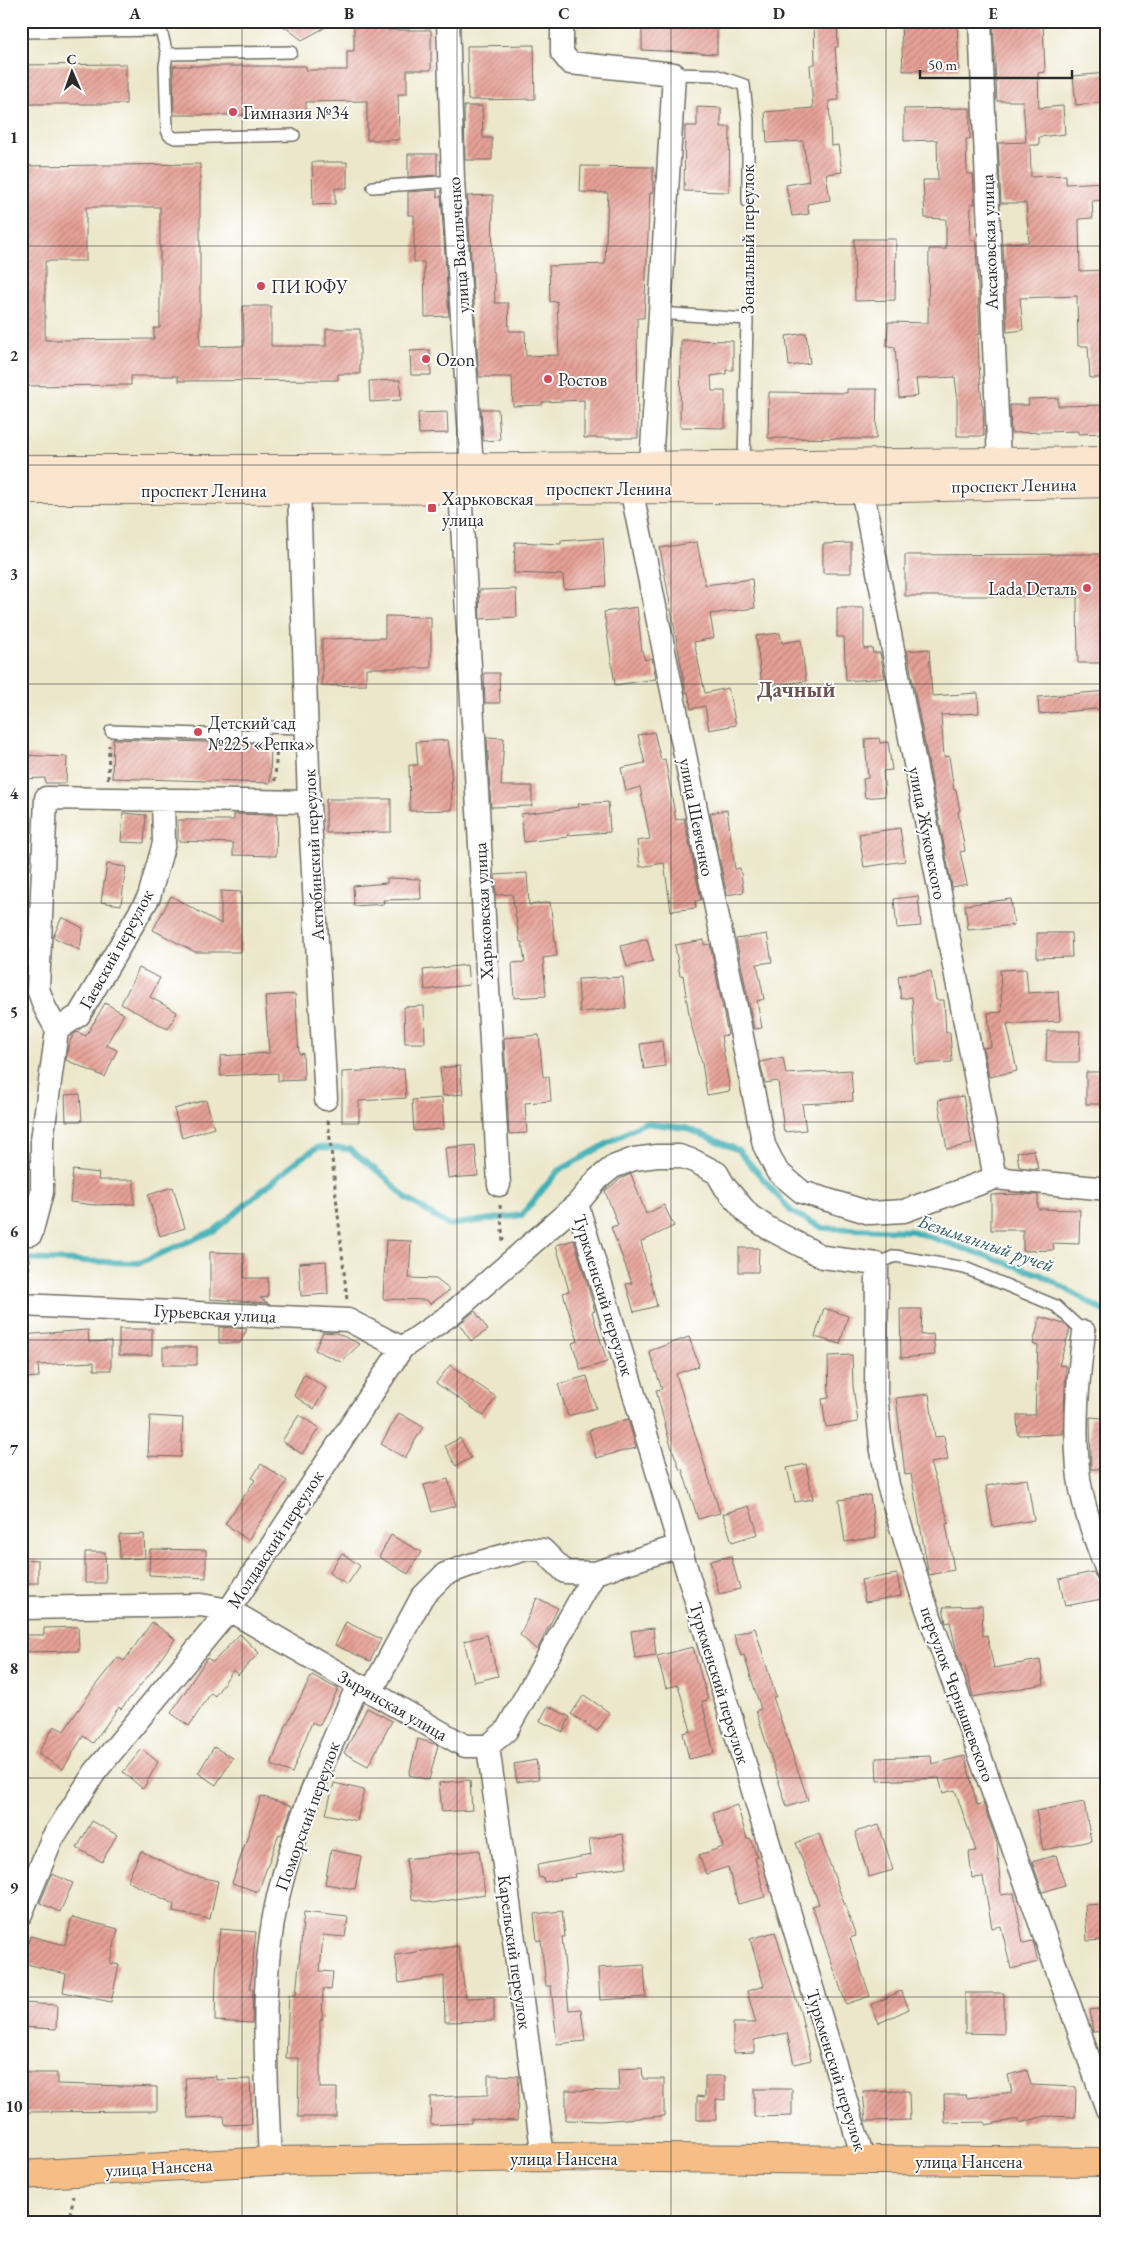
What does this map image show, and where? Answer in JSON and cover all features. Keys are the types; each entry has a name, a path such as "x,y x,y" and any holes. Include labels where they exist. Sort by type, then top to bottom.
{"main road":[{"name":"проспект Ленина","path":"21,490 299,490 650,466 1107,461"},
{"name":"проспект Ленина","path":"21,469 466,478 631,488 862,489 1107,483"},
{"name":"улица Нансена","path":"21,2175 270,2161 543,2157 1107,2162"}],"street":[{"name":"улица Васильченко","path":"448,21 466,478"},
{"name":"Зональный переулок","path":"562,21 562,53 570,63 674,74"},
{"name":"Аксаковская улица","path":"980,21 998,462"},
{"path":"650,466 674,74"},
{"name":"Харьковская улица","path":"466,478 499,1190"},
{"name":"улица Шевченко","path":"631,488 764,1145 777,1171 802,1192 870,1213 904,1210 995,1178"},
{"name":"улица Жуковского","path":"862,489 995,1178"},
{"name":"Актюбинский переулок","path":"299,490 309,802 326,1099"},
{"path":"30,1243 42,1192 32,1139 58,1030 45,1008 38,989 46,798 309,802"},
{"name":"Гаевский переулок","path":"58,1030 79,1014 149,897 164,843 163,799"},
{"name":"Молдавский переулок","path":"21,1914 52,1839 95,1772 229,1610 402,1348 450,1315 577,1204 598,1179 613,1166 634,1159 679,1156 694,1161 716,1173 725,1187 749,1215 768,1228 823,1257 877,1264"},
{"path":"995,1178 1107,1189"},
{"name":"Туркменский переулок","path":"577,1204 864,2161"},
{"name":"переулок Чернышевского","path":"877,1264 876,1393 881,1445 888,1485 921,1592 1107,2109"},
{"name":"Гурьевская улица","path":"21,1305 348,1320 402,1348"},
{"path":"1084,1332 1076,1401 1078,1469 1085,1506 1107,1571"},
{"path":"488,1746 506,1730 596,1573 679,1546"},
{"name":"Поморский переулок","path":"270,2161 265,2003 270,1944 278,1898 296,1837 319,1771 365,1688 422,1597 445,1574 527,1549 543,1550 565,1572 596,1573"},
{"name":"Зырянская улица","path":"21,1608 201,1605 229,1610 465,1746 488,1746"},
{"name":"Карельский переулок","path":"488,1746 543,2157"}],"lane":[{"path":"21,32 159,26 167,54 165,66 167,130 169,135 175,138 294,135"},
{"path":"167,54 292,52"},
{"name":"Зональный переулок","path":"674,74 715,75 744,85 748,120 748,202"},
{"path":"373,186 453,181"},
{"path":"658,314 747,319"},
{"name":"Зональный переулок","path":"744,465 747,319"},
{"path":"111,731 262,736 262,729 265,727 307,728"},
{"path":"877,1264 895,1256 966,1268 1056,1306 1084,1332"}],"path":[{"name":"Зональный переулок","path":"747,319 748,202"},
{"path":"111,731 108,778 112,782"},
{"path":"274,786 277,736"},
{"path":"328,1136 348,1320"},
{"path":"499,1190 502,1231"},
{"path":"28,1270 30,1243"}],"building":[{"path":"277,21 337,21 302,40"},
{"path":"354,21 388,21 388,30 431,30 431,70 407,70 407,94 398,94 399,140 367,140 367,101 306,102 306,115 174,115 173,66 306,66 306,70 347,70 347,51 354,51"},
{"path":"642,21 717,21 717,54 642,50"},
{"path":"814,21 837,21 838,47 835,47 839,100 829,101 831,146 838,145 842,172 826,174 830,200 807,204 809,214 792,216 786,185 809,181 803,141 767,143 765,112 813,108 810,65 815,64"},
{"path":"901,21 957,21 959,70 903,71"},
{"path":"993,21 1043,21 1045,72 1038,73 1039,108 1063,106 1065,134 1039,137 1039,145 1030,145 1031,177 1066,175 1066,184 1107,182 1107,200 1092,201 1093,218 1079,219 1080,271 1106,270 1107,378 1090,378 1088,346 1078,346 1077,296 1020,298 1023,330 1007,332 1003,243 1029,242 1026,203 1001,203 998,143 1026,142 1023,101 997,101"},
{"path":"534,45 535,99 468,100 467,46"},
{"path":"126,64 126,104 21,104 21,65"},
{"path":"1107,73 1107,102 1076,105 1073,76"},
{"path":"464,106 482,106 483,138 492,138 492,160 465,160"},
{"path":"697,107 721,108 721,127 730,127 729,192 684,191 685,126 697,126"},
{"path":"970,108 970,139 966,139 967,174 973,174 975,204 971,204 970,240 975,240 976,244 980,334 978,334 979,365 984,436 957,436 955,377 916,379 918,396 899,398 895,347 887,346 888,322 928,323 929,249 946,249 946,219 925,218 923,180 938,180 937,140 904,141 904,109"},
{"path":"408,154 437,154 437,175 408,177"},
{"path":"312,162 347,162 347,188 335,188 335,204 313,205"},
{"path":"200,164 200,347 244,346 243,306 271,306 271,346 326,346 326,329 360,329 360,374 338,374 338,380 178,381 178,376 131,376 131,385 21,386 21,166","holes":["86,207 160,207 160,328 154,328 154,339 45,340 45,261 86,261"]},
{"path":"581,166 653,167 653,193 650,193 644,318 637,318 638,438 584,438 584,400 542,402 542,405 513,406 512,377 479,377 467,196 493,195 492,272 494,272 495,303 508,303 509,331 525,331 526,356 559,355 557,301 550,302 549,266 605,264 608,193 580,192"},
{"path":"437,190 437,197 441,196 449,316 425,317 424,262 414,262 414,215 408,215 408,192"},
{"path":"854,239 896,239 895,300 855,301"},
{"path":"806,333 810,363 789,366 786,336"},
{"path":"681,340 733,341 733,370 726,370 726,374 711,376 712,391 725,391 725,428 680,427"},
{"path":"430,350 431,375 411,375 410,351"},
{"path":"400,380 401,400 370,402 369,381"},
{"path":"847,389 877,389 876,439 768,438 769,392 847,393"},
{"path":"1058,398 1058,406 1104,405 1105,433 1078,434 1078,431 1011,433 1010,405 1029,405 1028,399"},
{"path":"481,409 498,409 500,440 483,441"},
{"path":"447,412 448,433 419,434 418,413"},
{"path":"603,538 606,586 564,589 563,575 514,573 515,542 561,544 561,541"},
{"path":"697,542 705,585 752,579 755,608 710,614 714,638 694,642 705,693 728,688 736,725 709,730 705,706 691,709 688,692 686,693 660,548"},
{"path":"851,543 851,573 823,573 823,544"},
{"path":"1107,554 1107,663 1078,663 1077,596 905,596 905,555"},
{"path":"516,589 517,617 480,619 479,590"},
{"path":"637,607 642,651 645,660 652,658 656,679 615,685 604,612"},
{"path":"837,608 864,608 864,649 872,648 873,653 880,653 885,678 846,681 844,637 837,637"},
{"path":"385,616 431,617 431,668 366,668 366,685 322,686 322,639 385,638"},
{"path":"780,633 782,643 801,640 806,681 762,687 756,636"},
{"path":"929,649 932,696 978,693 979,713 941,715 944,757 949,756 954,790 956,790 960,811 958,812 965,851 960,852 967,884 952,887 907,651"},
{"path":"484,673 499,673 500,703 485,703"},
{"path":"1107,691 1107,708 1039,714 1038,697"},
{"path":"654,732 661,760 665,759 676,820 684,818 701,900 695,901 696,908 671,911 664,863 640,867 637,841 650,839 640,787 626,791 621,768 645,763 638,735"},
{"path":"487,737 504,738 501,786 532,786 532,806 491,807"},
{"path":"879,738 880,743 888,742 892,770 883,771 885,796 865,798 863,779 868,778 865,739"},
{"path":"113,739 262,744 271,741 270,783 112,778"},
{"path":"448,740 451,764 452,810 410,811 409,765 418,765 416,742"},
{"path":"21,755 67,757 66,783 45,783 45,778 21,779"},
{"path":"326,799 391,799 391,832 326,833"},
{"path":"608,802 610,832 567,835 568,837 524,842 521,814 579,807 578,804"},
{"path":"727,810 735,869 740,868 744,892 727,895 710,813"},
{"path":"123,813 146,815 144,843 121,842"},
{"path":"234,814 277,815 276,856 233,855 233,843 178,841 178,820 234,820"},
{"path":"900,828 905,861 864,867 859,834"},
{"path":"107,864 126,867 121,905 101,902"},
{"path":"527,873 529,905 550,902 557,956 543,958 546,996 514,998 512,963 525,962 522,942 520,942 512,894 496,895 495,875"},
{"path":"387,878 420,879 421,899 383,900 384,904 354,906 353,886 387,883"},
{"path":"221,891 241,892 241,952 195,952 153,930 171,896 221,924"},
{"path":"918,896 921,926 897,928 894,899"},
{"path":"1011,899 1014,925 968,930 965,905"},
{"path":"62,917 83,928 80,950 53,937"},
{"path":"1037,933 1071,933 1072,957 1037,958"},
{"path":"767,934 772,962 757,964 764,999 757,1001 762,1028 754,1029 736,939"},
{"path":"647,939 653,961 627,967 621,946"},
{"path":"704,940 704,945 710,944 728,1035 721,1036 730,1091 707,1095 702,1063 690,1021 683,975 680,976 675,945"},
{"path":"467,965 469,985 425,990 423,970"},
{"path":"139,968 160,978 150,997 177,1012 168,1029 121,1004"},
{"path":"1026,969 1028,993 1058,991 1060,1021 1007,1024 1017,1071 989,1077 983,1048 991,1047 988,1013 1002,1012 1000,970"},
{"path":"931,971 936,1000 944,1000 946,1033 950,1032 952,1062 916,1064 912,997 901,999 898,976"},
{"path":"623,977 626,1008 580,1012 578,979"},
{"path":"295,994 299,1054 303,1053 304,1080 278,1081 278,1073 221,1076 220,1056 269,1053 265,996"},
{"path":"105,1003 124,1014 106,1045 117,1050 105,1077 66,1060 68,1047 73,1035 77,1032 86,1036"},
{"path":"424,1006 425,1043 405,1043 404,1007"},
{"path":"1047,1031 1080,1031 1079,1062 1046,1062"},
{"path":"539,1035 543,1077 549,1076 551,1101 525,1103 527,1133 509,1134 504,1038"},
{"path":"662,1041 665,1066 644,1069 640,1044"},
{"path":"783,1057 786,1074 851,1070 853,1101 802,1104 806,1130 784,1132 778,1081 765,1083 760,1062"},
{"path":"460,1066 463,1094 443,1096 440,1068"},
{"path":"404,1069 406,1098 359,1101 359,1122 342,1122 342,1072"},
{"path":"1086,1072 1107,1072 1107,1104 1086,1104"},
{"path":"80,1094 82,1121 66,1121 65,1095"},
{"path":"963,1096 972,1144 947,1149 938,1100"},
{"path":"442,1098 444,1129 414,1131 412,1100"},
{"path":"206,1100 214,1128 182,1138 174,1109"},
{"path":"475,1145 478,1176 448,1178 445,1148"},
{"path":"1034,1150 1038,1169 1019,1167 1017,1152"},
{"path":"73,1170 99,1173 98,1180 134,1180 134,1204 94,1205 70,1202"},
{"path":"631,1174 646,1214 664,1205 674,1226 641,1242 657,1306 634,1312 626,1284 632,1283 611,1227 618,1225 605,1191 620,1179"},
{"path":"173,1187 185,1228 160,1236 148,1195"},
{"path":"991,1195 1038,1195 1038,1209 1080,1210 1079,1244 1053,1243 1054,1250 1023,1251 1023,1230 991,1230"},
{"path":"386,1240 411,1241 409,1278 436,1279 450,1290 430,1304 427,1300 383,1299"},
{"path":"574,1240 595,1311 592,1312 607,1362 581,1370 572,1343 578,1341 563,1293 569,1291 556,1245"},
{"path":"739,1248 759,1248 758,1272 739,1272"},
{"path":"210,1252 244,1253 244,1278 268,1278 268,1297 260,1298 268,1303 210,1299"},
{"path":"326,1261 328,1294 301,1296 299,1263"},
{"path":"824,1308 848,1316 840,1344 815,1337"},
{"path":"900,1309 922,1309 921,1335 933,1334 935,1355 901,1358"},
{"path":"475,1311 488,1330 471,1341 459,1324"},
{"path":"1040,1317 1064,1324 1070,1329 1059,1365 1066,1366 1063,1434 1018,1435 1017,1415 1035,1415 1038,1346 1033,1344"},
{"path":"219,1327 247,1329 240,1343 219,1343"},
{"path":"119,1329 152,1329 152,1355 119,1355"},
{"path":"88,1330 89,1342 111,1341 111,1370 94,1370 94,1362 38,1365 39,1377 23,1378 21,1335"},
{"path":"323,1332 336,1333 360,1344 341,1362 315,1350"},
{"path":"689,1337 699,1366 676,1374 720,1513 698,1519 682,1469 680,1470 669,1440 656,1390 662,1389 649,1351"},
{"path":"163,1347 197,1347 197,1365 163,1365"},
{"path":"852,1355 853,1386 858,1422 826,1427 822,1399 829,1398 828,1356"},
{"path":"450,1365 496,1397 484,1416 436,1383"},
{"path":"304,1374 326,1388 314,1409 294,1396"},
{"path":"587,1376 596,1408 568,1416 558,1384"},
{"path":"929,1394 935,1437 944,1436 948,1460 930,1463 949,1523 946,1524 954,1570 929,1575 911,1474 905,1475 896,1398"},
{"path":"399,1413 423,1427 405,1458 381,1444"},
{"path":"299,1415 319,1428 302,1454 282,1441"},
{"path":"150,1416 183,1418 181,1457 148,1456"},
{"path":"1090,1417 1104,1418 1100,1469 1091,1469"},
{"path":"628,1419 636,1448 596,1458 589,1430"},
{"path":"460,1438 471,1458 456,1466 445,1446"},
{"path":"261,1464 287,1481 248,1540 225,1524 255,1480 252,1478"},
{"path":"806,1464 813,1499 795,1502 787,1468"},
{"path":"448,1479 456,1506 432,1512 424,1485"},
{"path":"1027,1479 1034,1520 993,1527 986,1486"},
{"path":"870,1495 876,1537 845,1542 839,1500"},
{"path":"749,1506 758,1534 732,1542 723,1514"},
{"path":"144,1534 145,1558 120,1559 119,1535"},
{"path":"391,1535 421,1552 408,1574 379,1557"},
{"path":"150,1549 206,1550 206,1578 149,1575"},
{"path":"85,1552 105,1552 106,1583 85,1583"},
{"path":"342,1553 360,1566 347,1585 329,1573"},
{"path":"731,1556 740,1589 719,1594 710,1561"},
{"path":"21,1559 38,1560 38,1583 21,1583"},
{"path":"1093,1572 1098,1580 1102,1599 1065,1606 1059,1579"},
{"path":"897,1574 901,1596 865,1602 861,1580"},
{"path":"537,1598 558,1608 537,1650 520,1635"},
{"path":"982,1606 983,1636 987,1635 994,1668 1040,1660 1044,1684 973,1697 965,1666 962,1667 957,1654 950,1622 946,1623 943,1607"},
{"path":"152,1622 175,1639 121,1709 119,1707 93,1743 83,1736 63,1769 38,1754 54,1726 64,1731 94,1687 118,1657 124,1661"},
{"path":"346,1622 381,1639 370,1661 335,1645"},
{"path":"78,1627 79,1651 21,1652 21,1635 44,1635 44,1628"},
{"path":"653,1628 656,1655 635,1658 631,1631"},
{"path":"755,1628 776,1697 773,1697 808,1800 787,1807 756,1711 761,1709 744,1655 741,1656 734,1635"},
{"path":"240,1634 259,1653 238,1675 233,1670 215,1696 211,1693 189,1726 171,1713 207,1658 213,1662"},
{"path":"487,1635 498,1676 474,1682 464,1641"},
{"path":"693,1647 708,1700 702,1701 714,1753 689,1759 683,1733 691,1731 678,1685 666,1688 657,1656"},
{"path":"312,1675 338,1689 319,1726 312,1722 292,1773 271,1765 285,1728"},
{"path":"584,1695 610,1713 597,1731 571,1714"},
{"path":"548,1706 570,1717 563,1732 540,1721"},
{"path":"367,1708 392,1721 368,1766 344,1753"},
{"path":"418,1739 438,1745 429,1780 409,1775"},
{"path":"214,1747 233,1758 216,1785 198,1773"},
{"path":"142,1749 158,1762 143,1789 123,1772"},
{"path":"931,1756 932,1764 965,1756 977,1805 983,1803 997,1843 1001,1895 1014,1893 1023,1943 1033,1941 1038,1962 1011,1969 1001,1926 992,1928 983,1877 972,1878 969,1852 976,1851 955,1790 943,1793 939,1778 877,1781 876,1758"},
{"path":"536,1760 539,1779 517,1782 514,1764"},
{"path":"470,1780 472,1810 442,1812 439,1783"},
{"path":"334,1783 364,1790 357,1821 326,1814"},
{"path":"261,1796 292,1806 282,1835 279,1834 258,1892 232,1883"},
{"path":"1084,1802 1091,1841 1043,1850 1036,1811"},
{"path":"737,1805 747,1839 750,1838 757,1857 755,1858 765,1897 738,1904 728,1867 706,1874 699,1855 723,1847 713,1813"},
{"path":"92,1821 117,1835 102,1862 77,1848"},
{"path":"879,1825 893,1870 869,1877 855,1832"},
{"path":"623,1834 627,1867 574,1874 575,1877 544,1882 543,1877 539,1878 537,1865 591,1855 589,1839"},
{"path":"819,1834 856,1936 850,1938 870,1996 846,2004 812,1906 819,1904 796,1843"},
{"path":"331,1850 361,1856 355,1889 325,1884"},
{"path":"479,1850 485,1894 433,1903 412,1899 406,1859"},
{"path":"141,1851 190,1875 218,1881 210,1919 173,1912 174,1904 127,1881"},
{"path":"1056,1855 1065,1885 1043,1892 1032,1862"},
{"path":"52,1874 73,1883 60,1912 40,1903"},
{"path":"1107,1904 1107,1940 1087,1941 1085,1905"},
{"path":"562,1911 565,1937 562,1937 569,2010 581,2009 585,2041 557,2044 551,1986 546,1986 541,1940 537,1941 534,1914"},
{"path":"304,1912 348,1917 345,1937 323,1935 320,1971 333,1972 331,1990 323,1989 322,2020 320,2020 320,2088 337,2088 337,2117 298,2117 299,2058 286,2058 289,1995 296,1995"},
{"path":"72,1917 118,1929 110,1963 119,1965 111,2002 63,1992 66,1974 23,1963 30,1936 65,1945"},
{"path":"220,1929 256,1932 250,1988 253,1989 252,2023 215,2021 216,1973"},
{"path":"775,1932 801,2015 811,2060 794,2064 787,2033 754,2040 754,2052 733,2053 733,2023 756,2023 747,1991 764,1986 750,1939"},
{"path":"458,1946 466,1998 494,1997 494,2021 445,2022 444,1976 399,1983 395,1955"},
{"path":"644,1965 646,1997 600,2000 598,1968"},
{"path":"901,1991 909,2009 879,2023 871,2005"},
{"path":"965,1993 1004,1993 1004,2034 965,2033"},
{"path":"21,2003 57,2005 56,2029 21,2027"},
{"path":"1107,2008 1107,2031 1093,2032 1090,2010"},
{"path":"642,2068 643,2079 664,2079 664,2116 600,2121 566,2120 566,2090 619,2091 618,2069"},
{"path":"1027,2070 1031,2085 1076,2087 1075,2117 1045,2116 1020,2123 1019,2119 985,2125 985,2122 945,2123 944,2095 966,2095 967,2098 1012,2092 1008,2075"},
{"path":"24,2073 57,2073 57,2084 157,2087 157,2111 24,2112"},
{"path":"488,2075 519,2076 517,2121 471,2119 471,2123 431,2125 430,2097 488,2095"},
{"path":"216,2076 216,2080 250,2079 252,2124 225,2125 224,2116 188,2118 185,2078"},
{"path":"705,2076 725,2076 725,2100 716,2099 716,2120 697,2120 697,2096 705,2097"},
{"path":"754,2089 792,2089 792,2116 754,2117"},
{"path":"909,2091 910,2120 866,2121 863,2092"}],"waterway":[{"name":"Безымянный ручей","path":"21,1259 139,1263 215,1230 298,1160 318,1147 349,1149 385,1177 406,1198 448,1225 522,1215 558,1171 644,1123 686,1128 738,1150 792,1212 823,1228 912,1231 1042,1275 1107,1313"}],"place":[{"name":"Гимназия №34","path":"233,112"},
{"name":"ПИ ЮФУ","path":"261,286"},
{"name":"Ozon","path":"426,359"},
{"name":"Ростов","path":"548,379"},
{"name":"Харьковская улица","path":"432,508"},
{"name":"Lada Dеталь","path":"1087,588"},
{"name":"Детский сад №225 «Репка»","path":"198,732"}],"district":[{"name":"Дачный","path":"796,689"}]}
